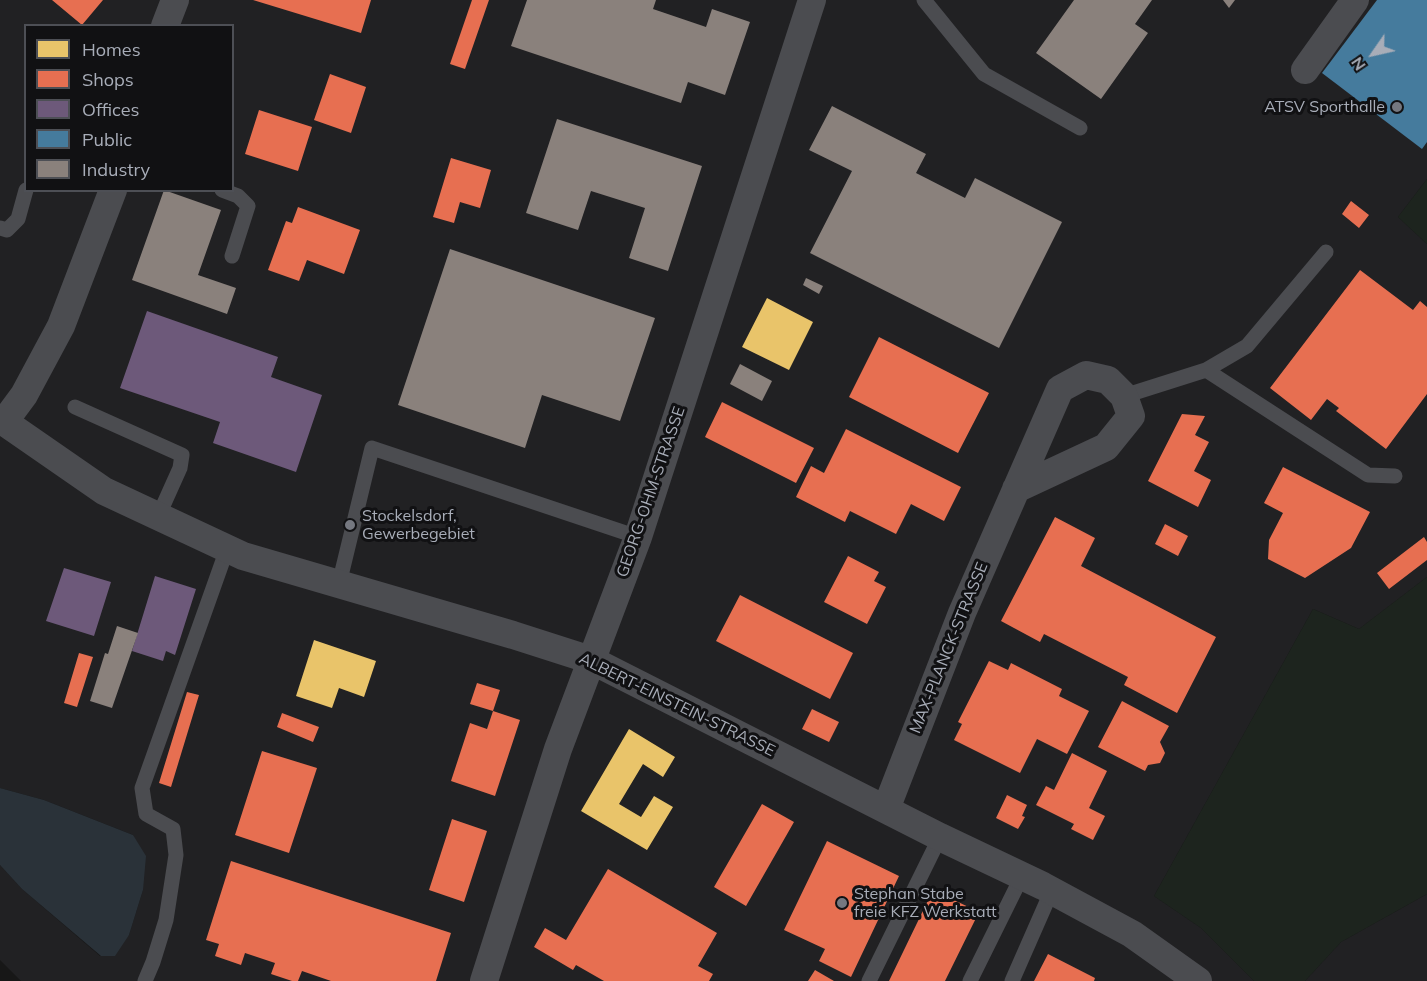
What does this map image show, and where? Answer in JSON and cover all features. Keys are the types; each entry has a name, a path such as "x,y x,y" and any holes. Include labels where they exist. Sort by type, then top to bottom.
{"street":[{"path":"166,24 175,0"},
{"name":"GEORG-OHM-STRASSE","path":"484,981 558,749 638,537 812,0"},
{"path":"1305,70 1355,0"},
{"name":"ALBERT-EINSTEIN-STRASSE","path":"112,192 61,326 24,395 2,421 104,491 243,556 591,660 940,837 1052,890 1132,934 1198,981"},
{"name":"MAX-PLANCK-STRASSE","path":"886,809 962,613 1060,389 1086,375 1108,380 1124,396"},
{"path":"1016,489 1106,447 1131,416 1124,396"}],"lane":[{"path":"924,0 984,74 1080,128"},
{"path":"0,228 7,230 18,219 25,192"},
{"path":"227,192 238,196 248,206 232,256"},
{"path":"1124,396 1206,370 1247,346 1326,252"},
{"path":"1206,370 1368,475 1395,476"},
{"path":"75,407 182,454 180,468 158,516"},
{"path":"339,584 372,448 638,537"},
{"path":"145,981 166,920 176,855 173,829 146,814 142,788 227,549"},
{"path":"869,981 940,837"},
{"path":"970,981 1022,876"},
{"path":"1012,981 1052,890"}],"shaded area":[{"path":"0,0 1427,0 1427,179 1398,217 1427,244 1427,577 1359,629 1313,609 1154,896 1201,928 1254,981 21,981 0,960 0,865 22,889 100,956 129,935 143,890 133,835 44,800 0,788"},
{"path":"1427,179 1427,244 1398,217"},
{"path":"1427,577 1427,894 1341,942 1305,981 1254,981 1201,928 1154,896 1313,609 1359,629"},
{"path":"0,788 44,800 133,835 146,856 143,890 129,935 115,956 101,956 22,889 0,865"},
{"path":"1427,894 1427,981 1305,981 1341,942"}],"building: Homes":[{"path":"767,298 813,322 789,370 742,347"},
{"path":"314,640 376,661 364,697 339,688 332,708 296,696"},
{"path":"629,729 675,757 663,777 643,764 619,804 641,817 654,796 673,807 647,850 581,811"}],"building: Shops":[{"path":"52,0 103,0 81,24"},
{"path":"253,0 371,0 361,33"},
{"path":"472,0 489,0 465,69 450,64"},
{"path":"330,74 366,87 351,133 314,120"},
{"path":"259,110 312,127 298,171 245,154"},
{"path":"451,158 491,170 480,208 460,202 454,223 433,217"},
{"path":"1351,201 1369,215 1359,228 1342,214"},
{"path":"298,207 360,230 344,274 307,260 299,281 268,270 286,221 292,223"},
{"path":"1360,270 1413,310 1420,301 1427,307 1427,394 1386,449 1336,411 1339,408 1327,399 1311,420 1270,388"},
{"path":"879,337 989,393 958,453 849,397"},
{"path":"722,402 814,448 796,483 705,437"},
{"path":"1182,414 1205,416 1195,435 1209,442 1194,471 1211,480 1198,507 1148,481"},
{"path":"846,429 961,487 944,521 911,504 896,534 850,511 845,522 796,497 811,466 824,473"},
{"path":"1283,467 1370,512 1351,548 1305,578 1268,559 1269,540 1283,513 1264,503"},
{"path":"1055,517 1095,538 1081,566 1216,637 1177,713 1124,685 1128,677 1044,634 1040,642 1001,621"},
{"path":"1165,524 1188,536 1178,556 1155,544"},
{"path":"1424,537 1427,542 1427,560 1389,589 1377,573"},
{"path":"848,556 879,572 874,581 886,587 867,624 824,602"},
{"path":"740,595 853,653 830,699 716,641"},
{"path":"79,653 93,657 77,707 64,703"},
{"path":"989,661 1008,670 1011,663 1062,689 1059,696 1089,711 1067,754 1037,739 1020,773 954,740 962,724 958,722"},
{"path":"477,683 500,690 493,711 470,704"},
{"path":"187,692 199,695 171,787 159,783"},
{"path":"1122,701 1169,726 1160,742 1165,753 1160,763 1148,765 1145,771 1098,747"},
{"path":"812,709 839,722 829,742 802,729"},
{"path":"493,711 520,720 495,796 451,781 470,723 487,729"},
{"path":"282,713 319,727 313,742 277,727"},
{"path":"262,751 317,768 289,853 235,835"},
{"path":"1072,753 1107,771 1089,808 1105,816 1093,840 1071,829 1074,824 1036,805 1046,786 1054,790"},
{"path":"1007,795 1027,805 1022,816 1025,817 1018,829 996,818"},
{"path":"762,804 794,822 746,906 714,887"},
{"path":"452,819 487,831 464,902 429,890"},
{"name":"Stephan Stabe freie KFZ Werkstatt","path":"827,841 899,876 851,977 819,961 825,949 784,930"},
{"path":"231,861 451,933 436,981 331,981 302,971 298,981 292,981 271,974 275,963 245,953 241,965 215,956 219,944 206,940"},
{"path":"608,869 717,933 698,966 713,974 709,981 604,981 576,965 573,970 534,947 545,928 566,940"},
{"path":"933,890 979,912 945,981 889,981"},
{"path":"1048,954 1095,978 1094,981 1034,981"},
{"path":"815,970 834,981 808,981"}],"building: Offices":[{"path":"147,311 278,357 271,377 322,395 296,472 213,443 220,422 120,388"},
{"path":"64,568 111,582 94,636 46,621"},
{"path":"155,576 196,589 175,655 166,651 163,661 132,651"}],"building: Public":[{"name":"ATSV Sporthalle","path":"1377,0 1427,0 1427,142 1422,149 1322,73"}],"building: Industry":[{"path":"527,0 656,0 653,9 706,27 712,9 750,22 725,95 688,82 681,103 511,46"},
{"path":"1074,0 1152,0 1135,24 1148,33 1101,99 1036,53"},
{"path":"1223,0 1235,0 1229,8"},
{"path":"832,106 926,154 916,173 965,198 975,178 1062,222 999,348 810,253 852,171 809,150"},
{"path":"557,119 702,166 668,271 629,258 645,208 591,191 578,230 526,213"},
{"path":"163,192 170,192 221,210 198,275 236,288 227,314 132,280"},
{"path":"450,249 655,318 620,421 542,395 525,448 398,405"},
{"path":"806,278 823,286 819,294 803,285"},
{"path":"740,364 772,381 762,401 730,384"},
{"path":"117,626 138,633 112,708 90,701 105,653 108,654"}],"place":[{"name":"ATSV Sporthalle","path":"1397,107"},
{"name":"Stockelsdorf, Gewerbegebiet","path":"350,525"},
{"name":"Stephan Stabe freie KFZ Werkstatt","path":"842,903"}]}
